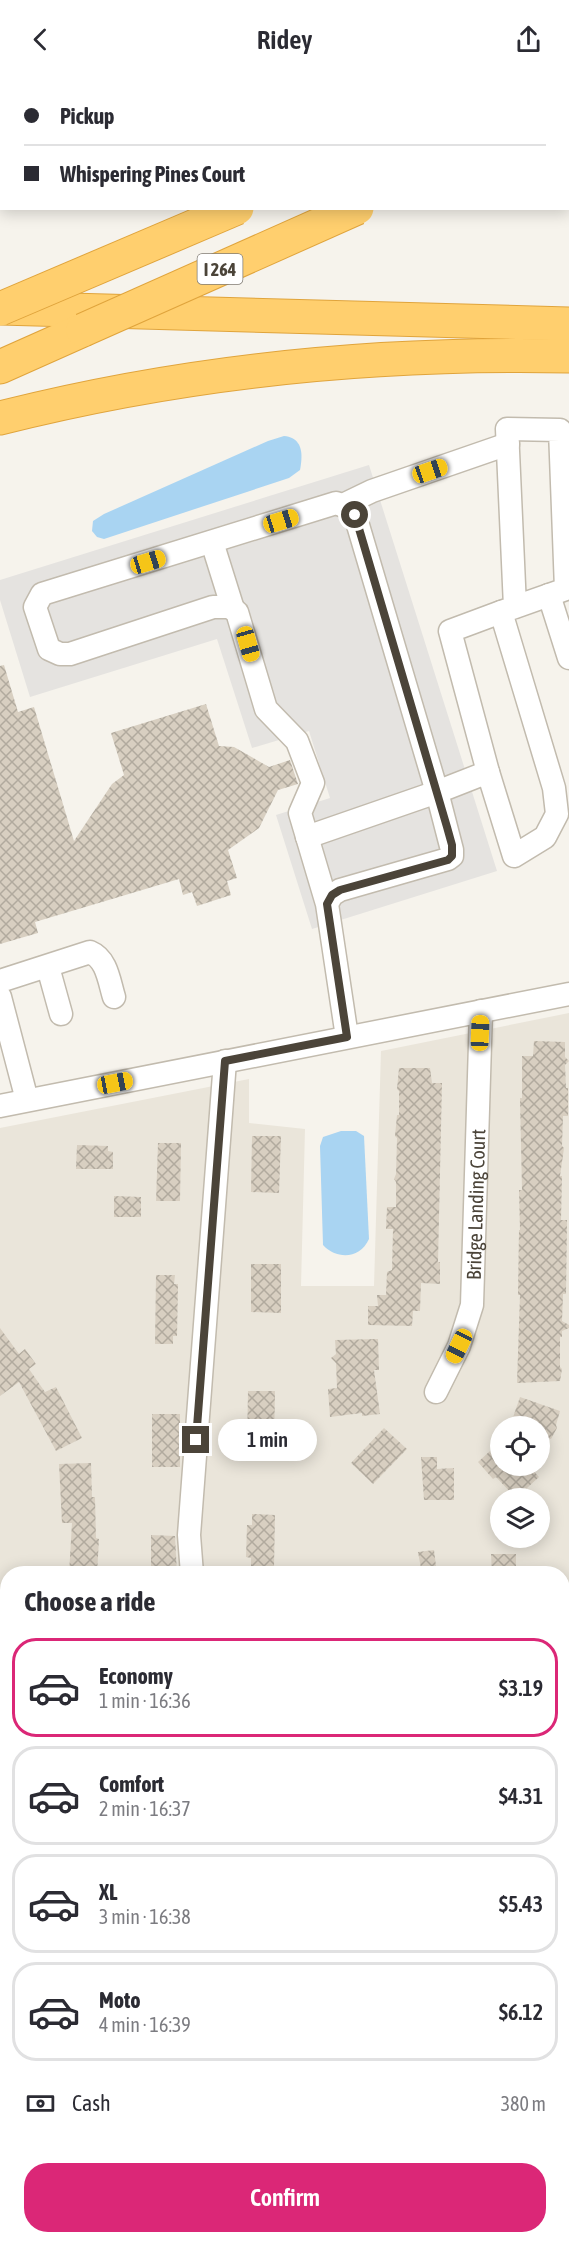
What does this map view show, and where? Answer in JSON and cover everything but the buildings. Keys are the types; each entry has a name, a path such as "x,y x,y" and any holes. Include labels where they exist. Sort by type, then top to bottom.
{"highway":[{"name":"I 264","path":"0,309 232,210"},
{"name":"I 264","path":"0,367 353,210"},
{"path":"0,309 569,324"},
{"path":"0,418 131,389 248,371 455,355 569,356"}],"street":[{"path":"549,595 508,610 450,631 488,772 514,856 545,837 557,814 554,788 508,610 507,429 560,430 566,589 549,595"},
{"path":"343,505 372,491 508,444"},
{"path":"233,609 213,607 70,654 60,654 50,649 35,607 42,594 336,503 349,508 355,515 437,792 452,845 452,856 448,860 340,890 332,895 327,904"},
{"path":"212,542 233,609 240,617 266,709 297,741 313,783 300,813 327,904 347,1037"},
{"path":"549,595 569,658"},
{"path":"307,837 488,772"},
{"path":"0,981 90,952 98,956 105,968 114,997"},
{"path":"48,967 61,1014"},
{"path":"0,1106 569,994"},
{"path":"0,997 9,1068 27,1100"},
{"name":"Bridge Landing Court","path":"436,1392 459,1346 472,1305 481,1011"},
{"path":"191,1566 189,1535 225,1061"}],"shaded area":[{"path":"369,465 497,871 312,929 276,815 330,798 309,731 252,748 217,639 30,697 0,600 0,580"},
{"path":"569,1013 569,1566 0,1566 0,1128 249,1079 249,1123 305,1129 301,1286 374,1286 381,1051"}],"water":[{"path":"284,436 298,443 301,453 300,470 289,478 104,539 97,537 92,531 93,521 104,514"},
{"path":"341,1131 356,1131 364,1136 369,1239 360,1250 348,1255 335,1253 323,1245 320,1146 323,1137"}],"route":[{"path":"196,1440 225,1061 347,1037 327,904 332,895 340,890 448,860 452,856 452,845 447,827 355,515"}]}
